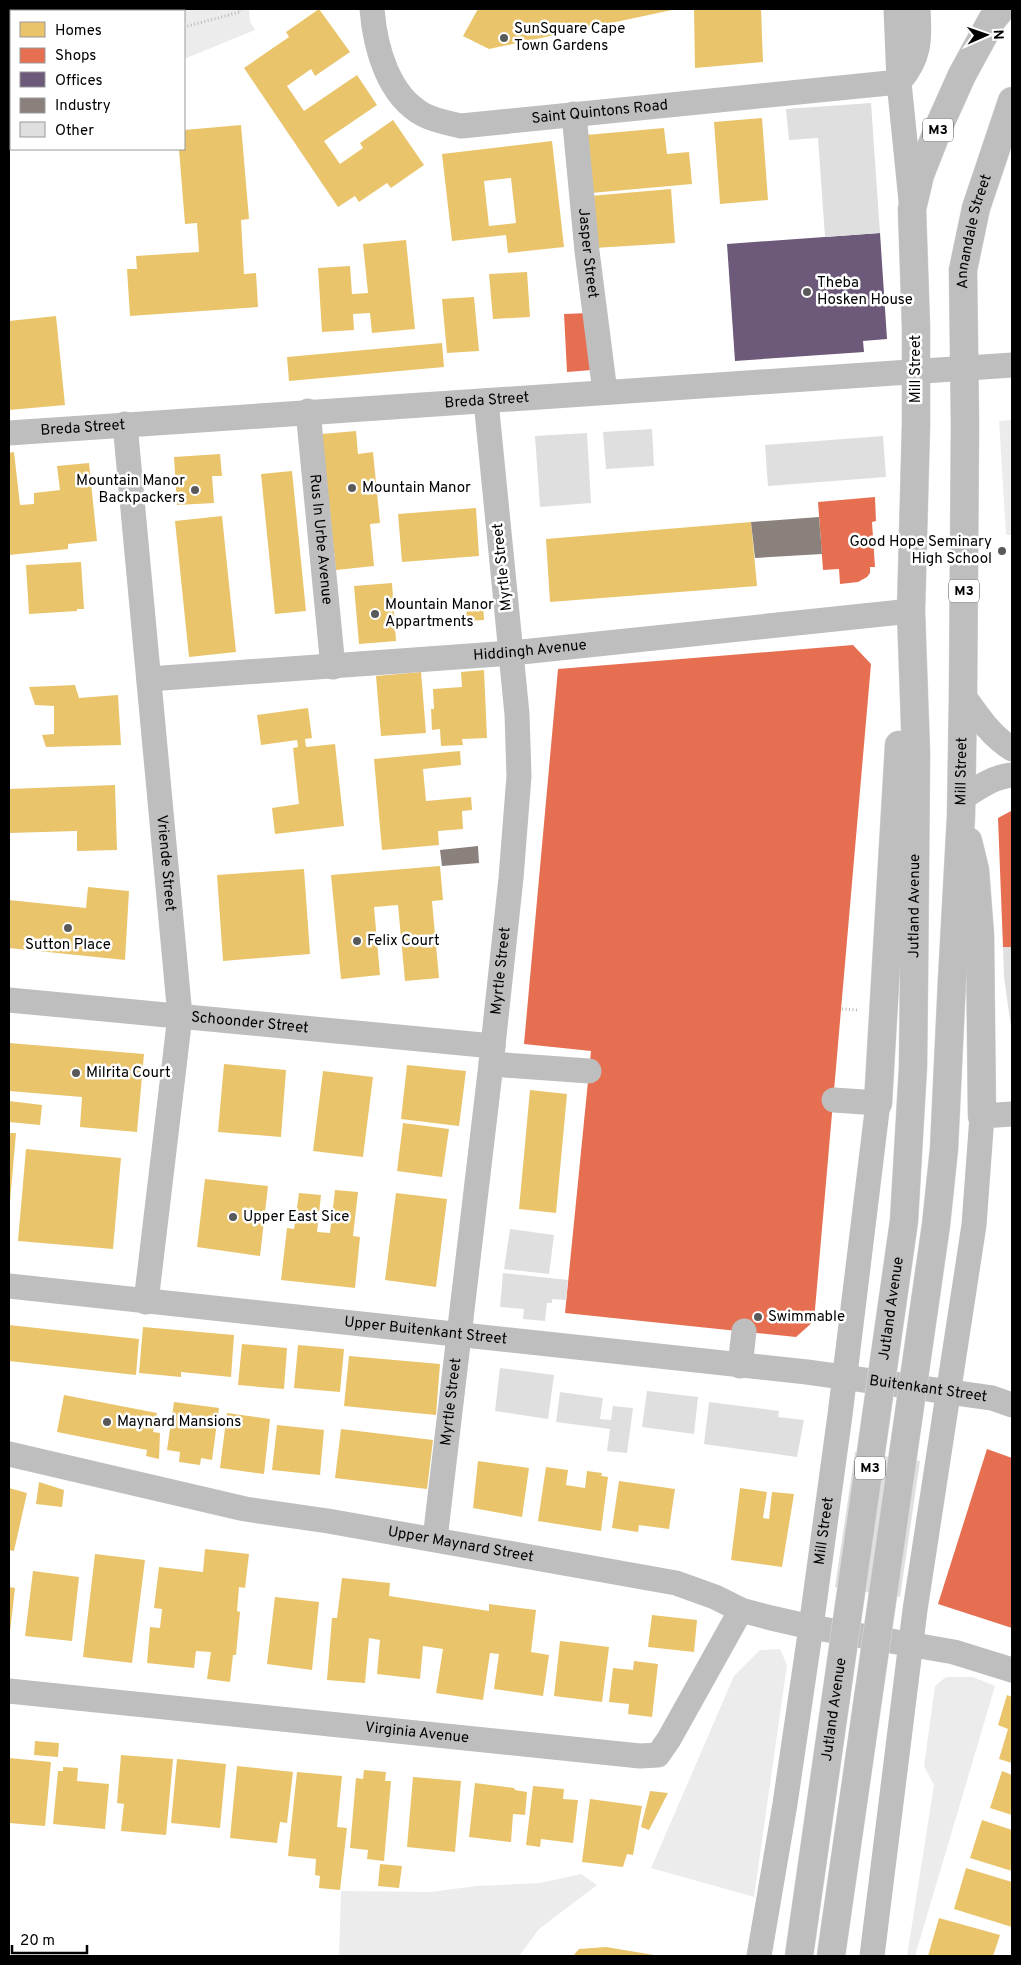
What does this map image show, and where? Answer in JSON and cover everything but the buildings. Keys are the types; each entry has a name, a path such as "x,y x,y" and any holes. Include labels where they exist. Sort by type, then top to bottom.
{"main road":[{"name":"M3","path":"912,209 920,175 947,108 962,75 992,20 1001,9"},
{"name":"Annandale Street","path":"964,367 963,270 976,208 1012,101"},
{"name":"Mill Street","path":"912,209 916,371 911,611 912,657"},
{"name":"Mill Street","path":"961,807 966,424 964,367"},
{"name":"Jutland Avenue","path":"798,1956 904,1221 914,1067 916,753 912,657"},
{"path":"878,1103 898,750 912,657"},
{"name":"Jutland Avenue","path":"831,1956 936,1226 944,1149 953,924 961,807"},
{"path":"961,807 975,870 980,935 982,1116"}],"street":[{"name":"Saint Quintons Road","path":"372,9 382,57 395,87 406,102 424,115 461,126 899,82"},
{"name":"Mill Street","path":"896,9 899,82 912,209"},
{"path":"899,82 914,61 918,43 918,9"},
{"name":"Jasper Street","path":"574,114 587,251 605,392"},
{"name":"Breda Street","path":"9,433 308,411 486,401 1012,365"},
{"name":"Myrtle Street","path":"435,1539 492,1055 511,878 519,776 517,714 512,654 486,401"},
{"name":"Rus In Urbe Avenue","path":"308,411 333,667"},
{"name":"Vriende Street","path":"125,424 180,1016 146,1302"},
{"name":"Hiddingh Avenue","path":"149,679 512,654 911,611"},
{"path":"963,695 986,727 1002,743 1012,749"},
{"path":"961,807 986,782 1002,776 1012,775"},
{"name":"Schoonder Street","path":"9,1000 180,1016 492,1055 589,1071"},
{"path":"834,1100 878,1103"},
{"name":"Mill Street","path":"759,1956 811,1628 839,1422 878,1103"},
{"path":"872,1956 910,1644 974,1225 982,1116 1012,1114"},
{"name":"Upper Buitenkant Street","path":"9,1286 807,1372 843,1378"},
{"path":"740,1366 744,1331"},
{"name":"Buitenkant Street","path":"843,1378 992,1398 1012,1405"},
{"name":"Upper Maynard Street","path":"9,1454 245,1509 435,1539 676,1583 715,1597 741,1610 811,1628 954,1652 1012,1670"},
{"name":"Virginia Avenue","path":"9,1691 640,1756 658,1755 669,1739 741,1610"}],"path":[{"path":"185,27 240,12 240,9"}],"shaded area":[{"path":"9,9 249,9 250,22 255,30 185,59 185,10 10,10 9,143"},
{"path":"1012,420 1012,535 1006,535 999,421"},
{"path":"780,1649 787,1665 754,1897 651,1868 734,1676 760,1650"},
{"path":"946,1677 973,1677 995,1686 915,1956 907,1956 934,1785 924,1766 935,1686"},
{"path":"581,1874 597,1885 539,1929 519,1956 339,1956 341,1891 431,1892 476,1886 540,1883"}],"place":[{"name":"SunSquare Cape Town Gardens","path":"504,38"},
{"name":"Theba Hosken House","path":"807,292"},
{"name":"Mountain Manor","path":"352,488"},
{"name":"Mountain Manor Backpackers","path":"195,490"},
{"name":"Good Hope Seminary High School","path":"1002,551"},
{"name":"Mountain Manor Appartments","path":"375,614"},
{"name":"Sutton Place","path":"68,928"},
{"name":"Felix Court","path":"357,941"},
{"name":"Milrita Court","path":"76,1073"},
{"name":"Upper East Sice","path":"233,1217"},
{"name":"Swimmable","path":"758,1317"},
{"name":"Maynard Mansions","path":"107,1422"}]}
